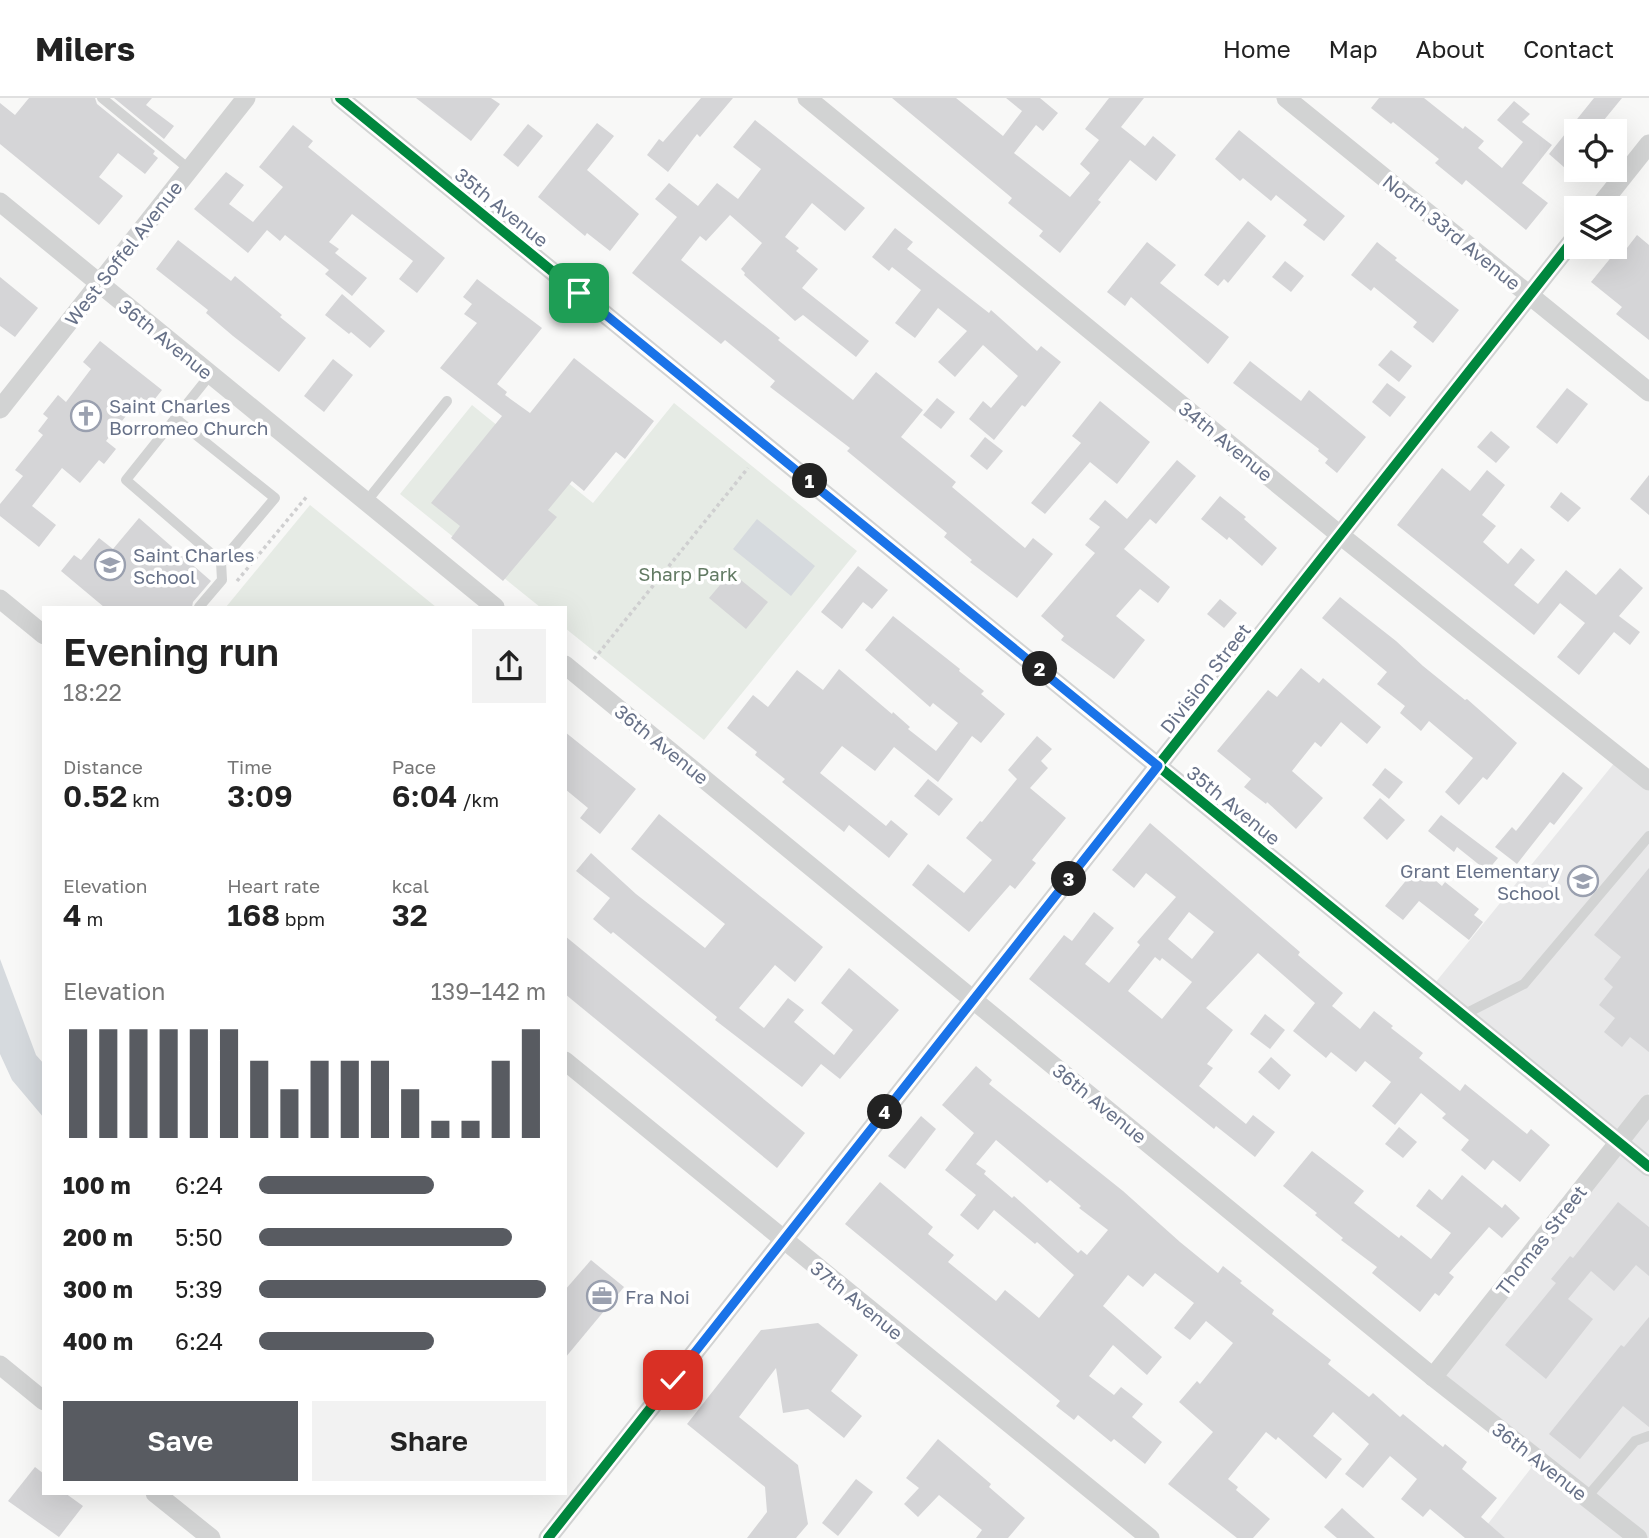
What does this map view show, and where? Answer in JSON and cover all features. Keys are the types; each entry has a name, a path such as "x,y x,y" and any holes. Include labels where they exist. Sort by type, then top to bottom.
{"street":[{"name":"West Soffel Avenue","path":"1,407 246,98"},
{"name":"35th Avenue","path":"341,98 1649,1167"},
{"name":"34th Avenue","path":"807,98 1340,535 1649,780"},
{"name":"North 33rd Avenue","path":"1286,98 1649,393"},
{"path":"1608,196 1649,144"},
{"name":"36th Avenue","path":"0,202 494,606"},
{"name":"Division Street","path":"548,1538 1564,252"},
{"path":"0,599 42,633"},
{"name":"36th Avenue","path":"567,667 1433,1377 1638,1538"},
{"name":"37th Avenue","path":"567,1064 1150,1538"},
{"name":"Thomas Street","path":"1433,1377 1649,1104"},
{"path":"0,1365 42,1399"},
{"path":"157,1495 211,1538"}],"lane":[{"path":"102,98 189,169"},
{"path":"210,375 126,480 221,562"},
{"path":"366,502 447,401"},
{"path":"175,418 275,498 221,562 222,580 200,606"},
{"path":"1463,1015 1524,984 1649,835"},
{"path":"1587,1497 1635,1441 1649,1436"}],"path":[{"path":"594,659 748,468"},
{"path":"233,587 308,495"}],"shaded area":[{"path":"757,519 815,566 791,596 733,549"},
{"name":"Grant Elementary School","path":"1620,756 1649,780 1649,1093 1618,1131 1435,983"},
{"path":"0,959 36,1055 42,1062 42,1116 12,1080 0,1054"},
{"path":"1649,1104 1649,1538 1477,1538 1538,1459 1433,1377"}],"green space":[{"name":"Sharp Park","path":"674,403 857,551 704,740 567,630 567,606 539,606 400,494 472,405 593,503"},
{"path":"310,505 435,606 227,606"}],"building":[{"path":"29,98 95,98 97,104 155,151 153,154 158,158 145,174 118,153 99,177 123,196 99,225 0,144 0,103 15,115"},
{"path":"114,98 152,98 146,105 174,126 164,139"},
{"path":"416,98 491,98 500,104 471,141"},
{"path":"701,98 733,98 700,137 697,134 668,172 647,155 659,139 663,142"},
{"path":"892,98 956,98 1003,136 1022,111 1006,98 1040,98 1058,113 1043,131 1036,125 1014,153 1070,197 1090,173 1080,164 1099,140 1085,129 1109,98 1144,98 1121,127 1145,146 1153,136 1176,155 1156,181 1130,160 1060,253 1039,236 1043,231 1008,203 1012,198"},
{"path":"1379,98 1424,98 1463,129 1465,126 1484,141 1478,148 1502,168 1523,142 1497,120 1514,101 1530,114 1522,122 1552,145 1522,183 1548,203 1526,230 1466,180 1462,185 1435,163 1439,159 1371,108"},
{"path":"1594,98 1622,98 1605,119 1577,119"},
{"path":"755,120 865,208 845,231 812,203 785,237 799,248 796,251 818,269 802,288 869,341 856,357 803,315 795,321 744,275 741,269 762,243 730,215 706,241 700,236 681,260 853,400 876,372 923,410 901,437 956,482 952,487 1025,548 1033,538 1053,554 1017,598 970,562 972,560 944,537 947,533 847,451 850,448 770,387 775,381 725,340 721,344 632,273 677,217 655,199 669,183 698,206 717,183 738,199 761,169 733,147"},
{"path":"597,123 614,136 587,170 639,214 610,251 587,233 585,236 538,197"},
{"path":"528,124 543,136 518,167 503,155"},
{"path":"293,125 313,141 308,147 445,258 417,293 399,279 413,261 352,214 329,242 339,249 335,253 367,278 352,296 325,274 329,270 285,235 280,241 267,230 248,253 194,209 226,172 244,185 229,204 253,222 283,187 259,167"},
{"path":"1239,130 1345,216 1324,241 1303,225 1307,220 1276,195 1271,201 1243,178 1240,181 1215,159"},
{"path":"1564,135 1564,167 1549,154"},
{"path":"1248,221 1266,236 1228,283 1224,279 1218,286 1204,275"},
{"path":"895,228 913,242 907,249 989,313 991,310 1037,351 1041,346 1061,362 994,440 969,419 983,401 991,408 1018,376 983,345 955,377 938,362 967,331 938,308 915,338 895,323 921,290 892,267 889,271 872,257"},
{"path":"1637,235 1649,245 1649,340 1616,314 1622,307 1591,282 1610,259 1627,259 1627,248"},
{"path":"178,240 231,281 235,276 306,338 279,372 156,269"},
{"path":"1147,242 1176,265 1160,283 1229,337 1208,364 1131,297 1125,306 1107,292"},
{"path":"1377,242 1397,258 1395,260 1459,310 1433,343 1413,327 1417,322 1374,287 1371,291 1351,275"},
{"path":"1285,261 1304,276 1291,292 1272,277"},
{"path":"0,277 38,308 15,337 0,326"},
{"path":"477,279 542,328 497,384 507,392 505,395 530,413 574,358 654,421 625,459 616,452 584,491 572,481 548,510 557,517 503,581 451,538 460,526 431,503 502,416 440,368 477,323 464,314 472,304 463,297"},
{"path":"342,294 385,331 370,348 325,315"},
{"name":"Saint Charles Borromeo Church","path":"100,341 162,390 150,405 141,397 106,441 116,449 104,464 99,460 80,483 62,468 32,506 56,525 39,547 0,516 0,504 23,476 15,470 43,435 38,431 48,418 43,414 58,395 66,402 91,369 83,362"},
{"path":"1391,350 1412,366 1399,382 1378,365"},
{"path":"333,359 353,375 324,412 304,396"},
{"path":"1250,361 1301,401 1309,390 1366,437 1337,473 1325,463 1328,459 1319,449 1233,383"},
{"path":"1387,383 1406,397 1390,417 1372,402"},
{"path":"1567,388 1588,404 1557,444 1536,427"},
{"path":"937,398 955,412 941,429 923,415"},
{"path":"1100,401 1150,442 1117,484 1090,462 1045,514 1031,503 1081,443 1072,436"},
{"path":"1491,431 1510,447 1496,463 1477,447"},
{"path":"985,437 1003,451 987,470 970,456"},
{"path":"1177,460 1196,476 1156,524 1150,519 1124,549 1170,587 1158,603 1140,589 1116,616 1145,640 1114,679 1061,640 1064,636 1041,616 1095,553 1085,545 1100,527 1089,519 1105,500 1127,519"},
{"path":"1442,468 1470,491 1487,470 1505,485 1482,515 1496,526 1483,542 1508,564 1521,548 1535,560 1514,585 1538,604 1566,570 1596,595 1620,568 1643,588 1619,616 1640,632 1630,645 1614,632 1579,675 1557,657 1585,623 1560,603 1534,635 1397,525"},
{"path":"1649,475 1649,515 1630,499"},
{"path":"1561,492 1581,508 1568,522 1550,507"},
{"path":"1220,496 1277,548 1262,566 1229,537 1227,540 1201,519"},
{"path":"139,518 211,581 192,606 103,606 61,571 74,555 81,560 99,538 113,549"},
{"path":"858,566 888,590 872,609 863,602 842,629 821,612"},
{"path":"731,572 768,602 746,629 709,598"},
{"path":"1340,597 1467,699 1517,743 1487,780 1483,777 1459,805 1445,792 1473,758 1429,721 1421,731 1400,713 1405,706 1377,684 1387,672 1322,618"},
{"path":"1220,599 1237,613 1224,628 1207,614"},
{"path":"893,616 960,669 959,671 984,691 981,694 1005,714 981,743 972,736 938,782 894,747 875,771 842,746 820,773 886,826 891,820 908,834 889,858 849,825 844,832 782,782 785,779 727,728 753,695 768,707 797,670 823,690 839,669 936,751 958,723 933,703 930,707 865,650"},
{"path":"1301,668 1319,683 1323,678 1381,727 1367,744 1341,722 1321,747 1315,742 1292,771 1323,798 1296,829 1267,802 1266,804 1244,787 1251,779 1217,751 1268,690 1277,697"},
{"path":"567,734 636,789 600,834 580,818 588,808 567,791"},
{"path":"1037,736 1052,749 1041,761 1048,768 1030,788 1066,818 1032,860 1036,863 1015,889 1010,885 969,932 912,885 928,864 964,893 992,860 966,838 1017,779 1008,770"},
{"path":"1385,768 1403,782 1389,799 1372,785"},
{"path":"1563,772 1583,788 1554,825 1550,822 1517,864 1495,847 1512,827 1516,831"},
{"path":"928,779 953,799 939,816 914,796"},
{"path":"1380,798 1405,820 1387,840 1363,818"},
{"path":"659,814 823,947 795,982 775,965 739,1008 764,1028 788,998 804,1010 794,1022 834,1055 853,1030 821,1003 849,968 899,1010 840,1079 821,1064 802,1087 715,1020 717,1017 613,932 611,934 593,919 610,898 576,871 591,853 636,894 705,948 725,924 631,849"},
{"path":"1441,815 1498,858 1487,871 1457,847 1454,852 1428,831"},
{"path":"1150,823 1300,952 1298,955 1343,993 1332,1006 1360,1029 1374,1011 1423,1053 1419,1058 1460,1091 1465,1084 1527,1134 1531,1129 1550,1145 1520,1182 1493,1160 1485,1170 1461,1150 1469,1140 1442,1118 1446,1114 1421,1093 1395,1125 1372,1106 1391,1082 1365,1061 1356,1072 1331,1052 1326,1058 1293,1031 1315,1003 1258,953 1206,1008 1233,1030 1207,1064 1213,1068 1199,1086 1246,1124 1253,1115 1275,1132 1255,1157 1216,1126 1214,1129 1029,979 1064,935 1072,941 1094,912 1114,928 1085,964 1109,983 1140,945 1137,942 1176,897 1146,873 1134,888 1112,870","holes":["1189,912 1214,932 1192,959 1168,939","1155,957 1160,961 1162,958 1192,982 1162,1019 1128,991"]},
{"path":"1418,866 1442,886 1445,882 1479,909 1474,915 1483,922 1469,940 1419,901 1403,920 1385,906"},
{"path":"1649,868 1649,1052 1630,1037 1622,1047 1604,1032 1615,1018 1599,1005 1613,987 1604,979 1621,957 1594,935"},
{"path":"567,938 805,1133 777,1168 567,996"},
{"path":"1265,1014 1285,1030 1270,1049 1250,1034"},
{"path":"1271,1057 1291,1075 1279,1090 1258,1072"},
{"path":"976,1066 992,1080 989,1084 1123,1191 1218,1273 1223,1266 1242,1281 1240,1283 1274,1310 1272,1314 1331,1360 1328,1364 1369,1397 1373,1393 1400,1417 1403,1414 1443,1447 1445,1444 1467,1462 1462,1469 1497,1498 1481,1517 1505,1538 1465,1538 1430,1509 1423,1517 1401,1499 1417,1479 1390,1456 1363,1488 1345,1474 1369,1444 1333,1412 1313,1436 1342,1459 1326,1479 1278,1437 1276,1440 1266,1432 1228,1479 1238,1487 1236,1490 1270,1519 1253,1538 1237,1538 1168,1484 1213,1432 1179,1402 1197,1381 1200,1384 1233,1343 1206,1321 1190,1340 1174,1328 1194,1303 1155,1273 1143,1287 1128,1275 1103,1306 1162,1357 1147,1375 1113,1345 1089,1376 1114,1395 1121,1387 1143,1404 1132,1417 1162,1442 1145,1464 1114,1439 1111,1442 1078,1415 1074,1420 1056,1406 1060,1401 845,1224 880,1182 933,1227 928,1234 954,1255 948,1262 996,1301 1005,1290 1039,1318 1074,1275 1037,1242 1035,1244 994,1210 978,1230 960,1215 976,1195 945,1170 974,1133 942,1105","holes":["996,1140 1047,1183 1050,1180 1081,1206 1079,1208 1108,1230 1087,1255 1081,1250 1078,1253 1014,1196 1012,1198 984,1174 986,1171 976,1164"]},
{"path":"921,1116 936,1129 905,1169 888,1156"},
{"path":"1399,1127 1417,1142 1403,1158 1385,1144"},
{"path":"1312,1151 1364,1191 1354,1203 1431,1259 1451,1233 1416,1206 1429,1189 1442,1200 1462,1175 1502,1208 1505,1204 1520,1218 1502,1238 1489,1227 1449,1273 1454,1277 1439,1296 1435,1293 1420,1312 1372,1273 1377,1267 1341,1240 1343,1238 1315,1215 1317,1213 1283,1186"},
{"path":"1618,1202 1649,1227 1649,1276 1636,1265 1614,1291 1591,1271 1568,1299 1593,1319 1546,1379 1505,1345 1556,1283 1551,1279 1570,1256 1573,1258"},
{"path":"591,1260 624,1287 567,1356 567,1288"},
{"path":"1649,1317 1649,1427 1623,1406 1580,1459 1549,1434 1621,1345 1624,1347"},
{"path":"818,1323 858,1355 831,1391 862,1416 844,1438 808,1409 783,1413 776,1368 739,1417 798,1465 808,1524 796,1538 747,1538 767,1512 765,1487 687,1424 761,1330"},
{"path":"938,1439 991,1484 989,1487 1025,1518 1008,1538 976,1538 982,1530 939,1495 918,1517 904,1504 919,1488 906,1478"},
{"path":"35,1467 42,1472 42,1495 68,1495 83,1506 59,1537 8,1501"},
{"path":"856,1479 873,1492 838,1536 822,1523"},
{"path":"1342,1508 1375,1538 1337,1538 1324,1527"}],"cycle path":[{"path":"340,98 1649,1167"},
{"path":"548,1538 1564,251"}],"place":[{"name":"Saint Charles Borromeo Church","path":"86,416"},
{"name":"Saint Charles School","path":"110,565"},
{"name":"Grant Elementary School","path":"1583,881"},
{"name":"Fra Noi","path":"602,1296"}],"route":[{"path":"579,293 1158,766 673,1380"}]}
